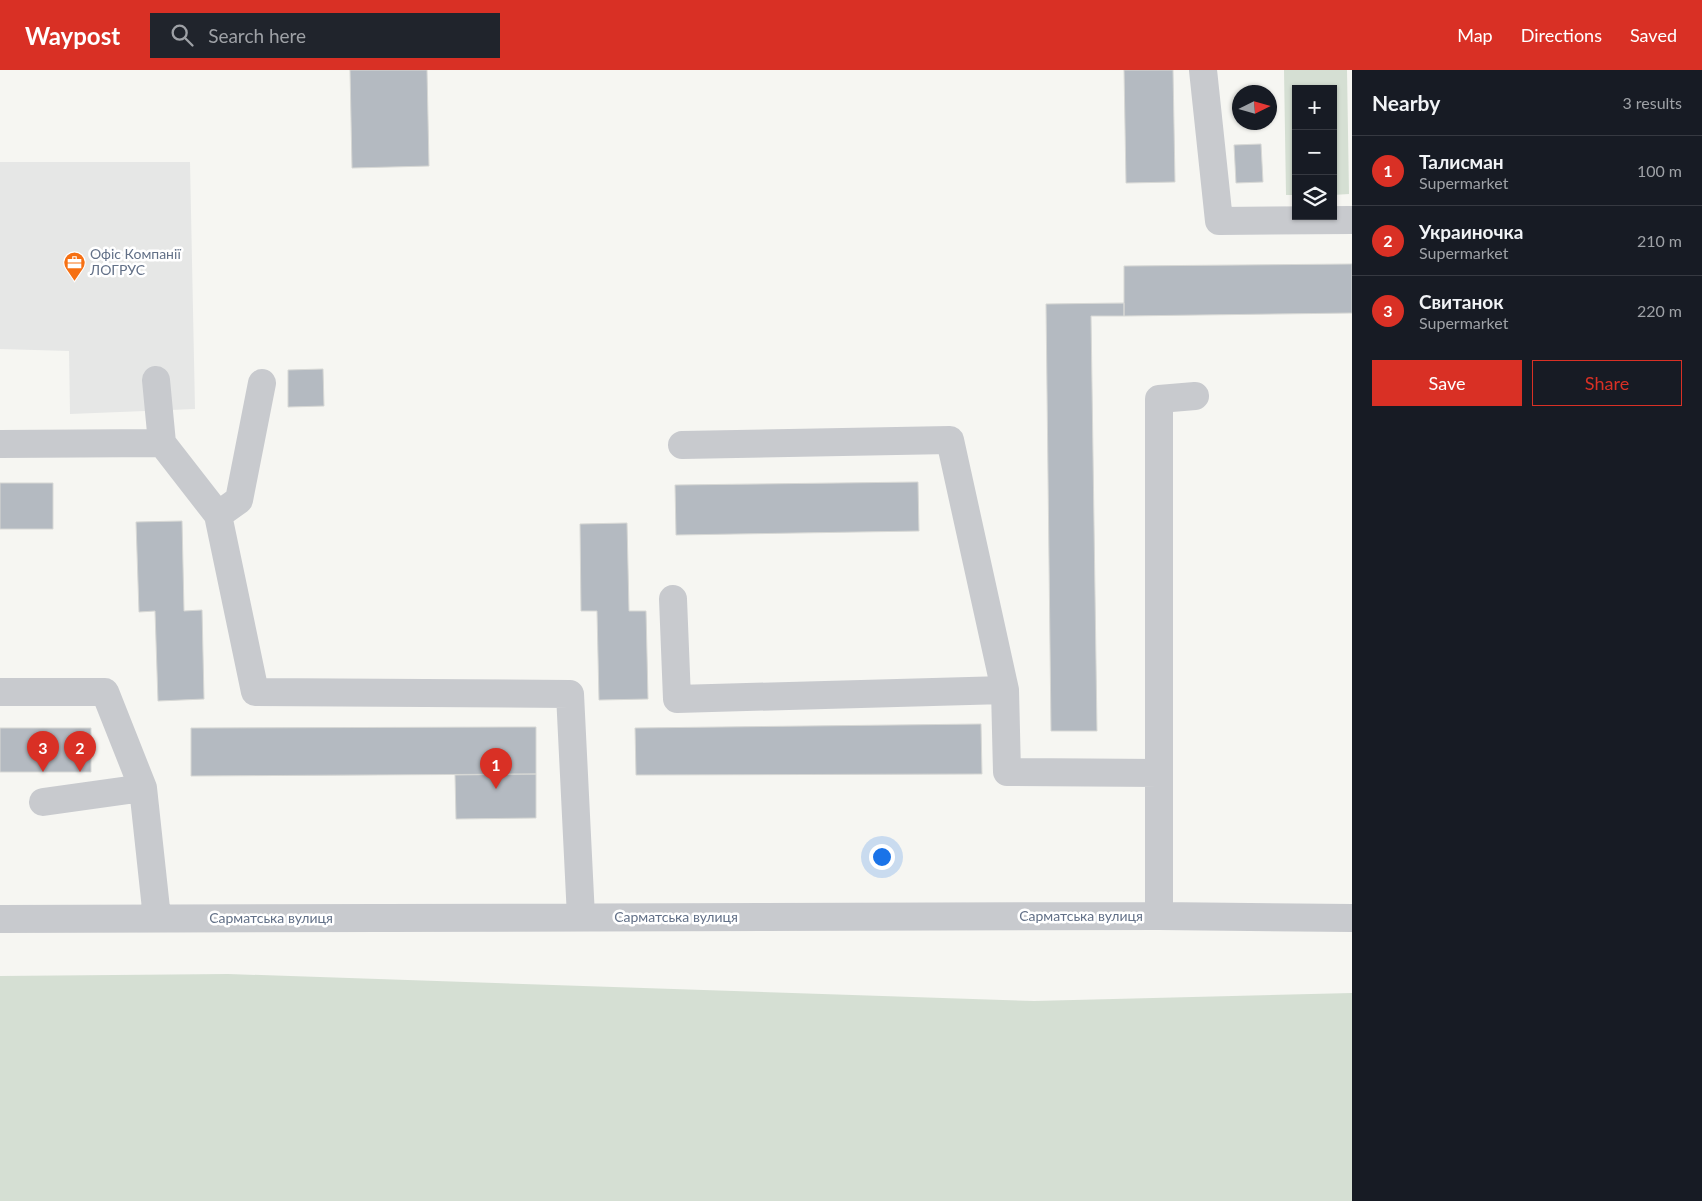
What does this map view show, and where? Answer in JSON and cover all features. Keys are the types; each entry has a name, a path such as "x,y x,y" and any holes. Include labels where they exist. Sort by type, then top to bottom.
{"street":[{"path":"1203,70 1219,221 1352,220"},
{"path":"156,380 162,443 218,515 255,692 570,694 581,917"},
{"path":"218,515 239,500 262,384"},
{"path":"1159,916 1159,399 1195,396"},
{"path":"682,445 950,440 1005,690 1007,772 1159,773"},
{"path":"0,444 162,443"},
{"path":"673,599 677,699 1005,690"},
{"path":"0,692 105,692 143,788 157,918"},
{"path":"43,802 143,788"},
{"name":"Сарматська вулиця","path":"0,919 1159,916 1352,918"}],"shaded area":[{"path":"1284,70 1347,70 1349,194 1337,195 1337,85 1292,85 1292,195 1286,195"},
{"path":"0,162 190,162 195,409 70,414 69,351 0,349"},
{"path":"228,974 1034,1001 1352,993 1352,1201 0,1201 0,976"}],"building":[{"path":"350,70 427,70 429,166 352,168"},
{"path":"1124,70 1173,70 1175,182 1126,183"},
{"path":"1261,144 1263,182 1236,183 1234,145"},
{"path":"1352,264 1352,313 1124,316 1124,266"},
{"path":"1124,303 1124,316 1091,316 1097,731 1051,731 1046,304"},
{"path":"323,369 324,406 288,407 288,370"},
{"path":"918,482 919,531 676,535 675,485"},
{"path":"0,483 53,483 53,529 0,529"},
{"path":"182,521 184,611 202,610 204,699 158,701 155,611 139,612 136,522"},
{"path":"627,523 629,611 646,611 648,699 599,700 597,611 581,611 580,524"},
{"path":"981,724 982,774 636,775 635,728"},
{"path":"536,727 536,774 191,776 191,728"},
{"path":"0,728 91,728 91,772 0,772"},
{"path":"536,774 536,818 456,819 455,775"}],"place":[{"name":"Офіс Компанії ЛОГРУС","path":"74,281"},
{"name":"Свитанок","path":"43,772"},
{"name":"Украиночка","path":"80,772"},
{"name":"Талисман","path":"496,789"}]}
